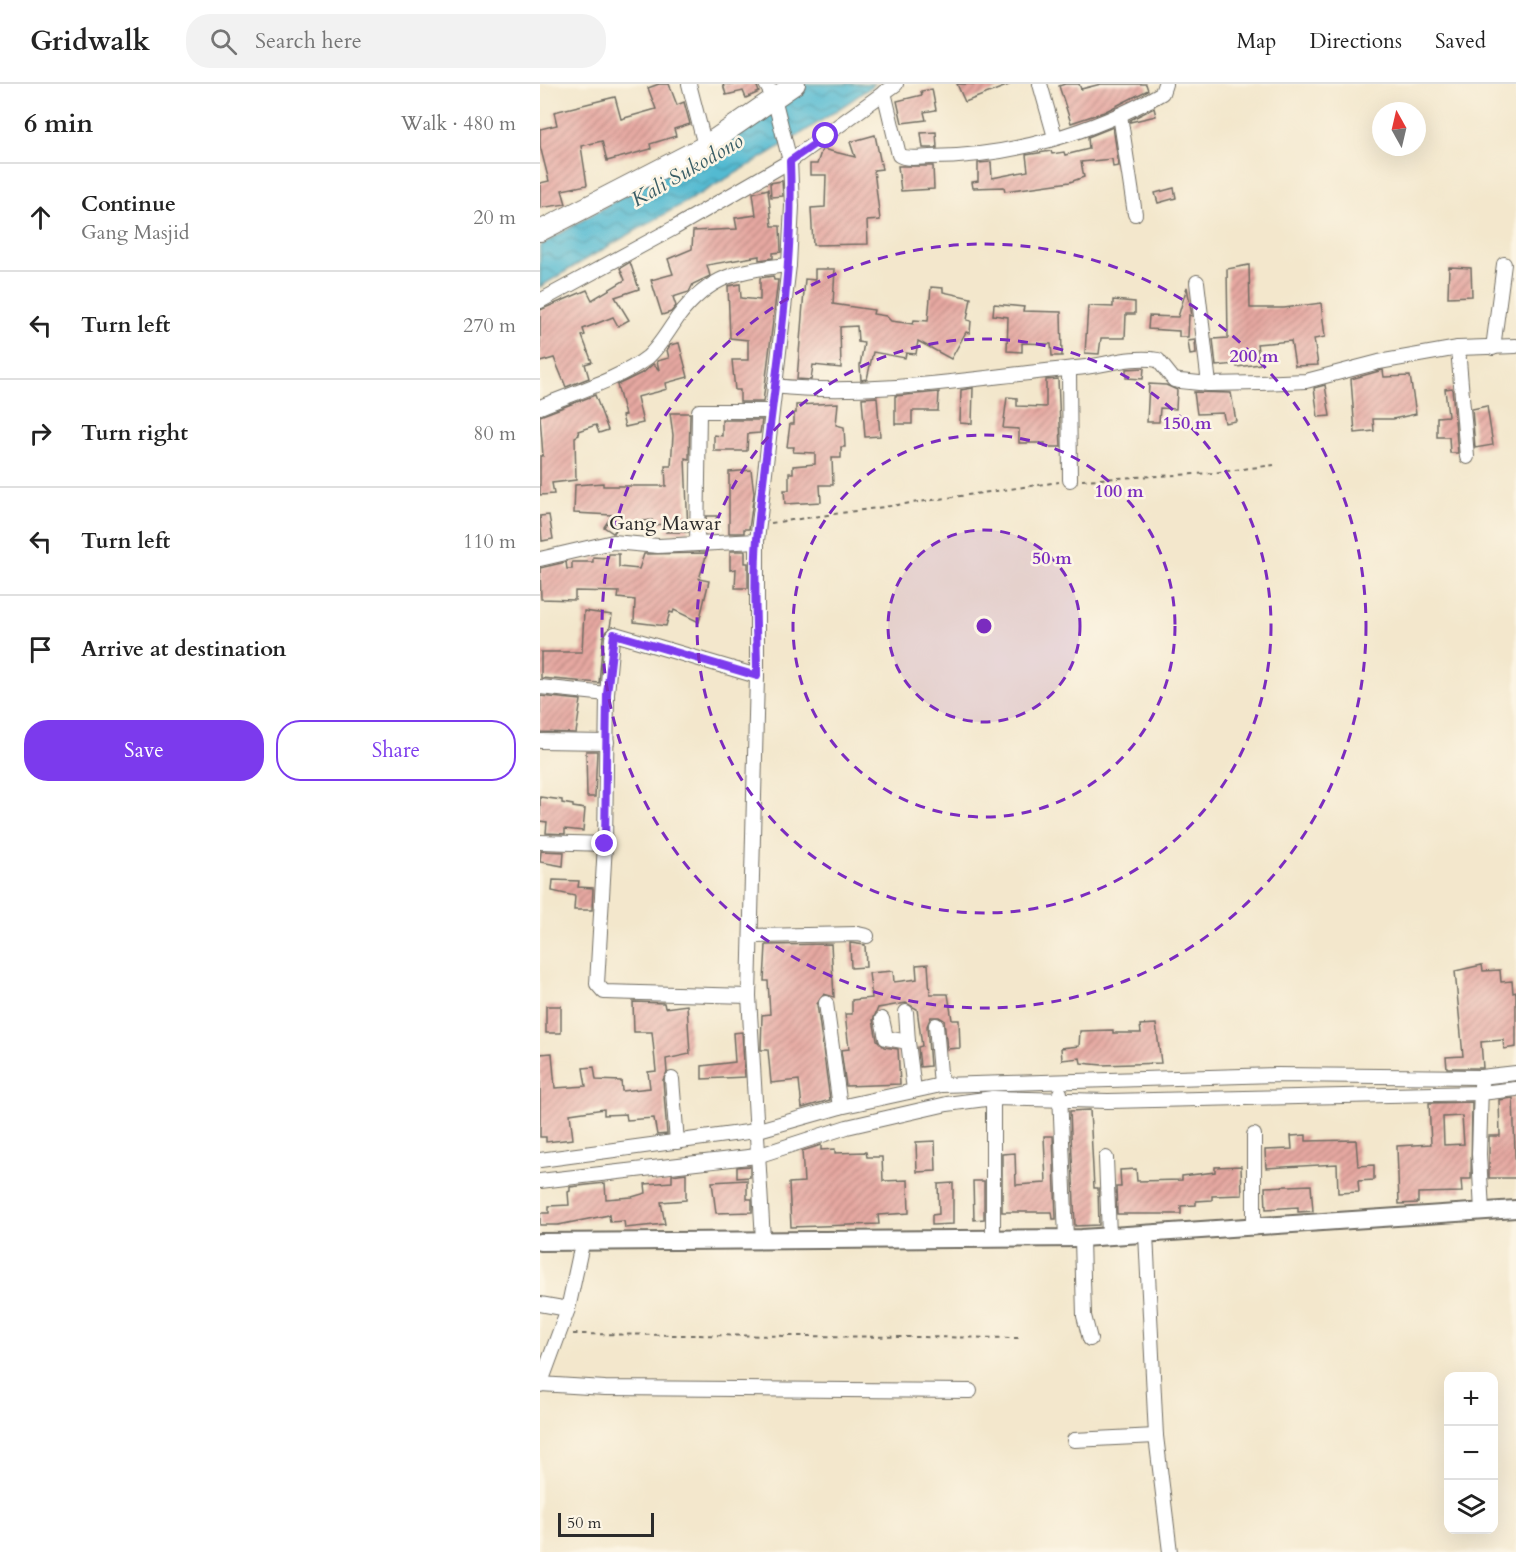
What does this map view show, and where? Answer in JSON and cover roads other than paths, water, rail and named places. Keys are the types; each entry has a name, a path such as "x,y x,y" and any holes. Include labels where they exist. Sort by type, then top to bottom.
{"main road":[{"path":"540,231 705,146 771,95 795,84"}],"street":[{"path":"689,84 705,146"},
{"path":"1040,84 1055,137"},
{"path":"540,301 674,228 789,157 890,88 897,153 902,157 958,157 1010,150 1120,115 1162,93 1165,84"},
{"path":"763,1240 749,996 757,676 757,542 789,265 792,206 789,157 771,95"},
{"path":"1120,115 1135,214"},
{"path":"1493,348 1503,264"},
{"path":"540,406 614,375 646,358 691,300 722,277 746,270 789,265"},
{"path":"1197,282 1209,384"},
{"path":"774,386 802,389 882,388 1069,369 1149,358 1162,363 1174,380 1209,384 1306,381 1379,362 1458,348 1516,346"},
{"path":"1458,348 1467,457"},
{"path":"1069,369 1070,480"},
{"path":"697,544 699,411 771,411"},
{"name":"Gang Mawar","path":"540,559 613,542 658,546 757,542"},
{"path":"749,996 599,990 597,984 605,844 607,694 612,638 615,634 757,676"},
{"path":"540,687 607,694"},
{"path":"540,741 607,742"},
{"path":"540,842 605,844"},
{"path":"751,936 858,934 867,936"},
{"path":"826,1003 840,1107"},
{"path":"906,1012 914,1090"},
{"path":"882,1019 886,1038 908,1042"},
{"path":"936,1025 941,1084"},
{"path":"545,1170 584,1166 677,1142 715,1148 756,1144 840,1107 941,1084 1010,1090 1060,1091 1481,1085 1516,1073"},
{"path":"1060,1091 1276,1075 1481,1085 1516,1089"},
{"path":"672,1079 677,1142"},
{"path":"1481,1085 1479,1154 1482,1212"},
{"path":"545,1170 756,1144 847,1127 947,1104 993,1098 1010,1090"},
{"path":"1060,1091 1074,1238 1084,1316 1090,1339"},
{"path":"993,1098 993,1239"},
{"path":"1254,1136 1254,1228"},
{"path":"1106,1158 1109,1236"},
{"path":"540,1242 582,1244 1074,1238 1254,1228 1516,1209"},
{"path":"1146,1234 1156,1436 1170,1552"},
{"path":"582,1244 568,1309 540,1385 605,1388 970,1391"},
{"path":"540,1304 568,1309"},
{"path":"1074,1440 1156,1436"}],"water":[{"name":"Kali Sukodono","path":"807,84 875,84 752,164 540,287 540,246"}]}
